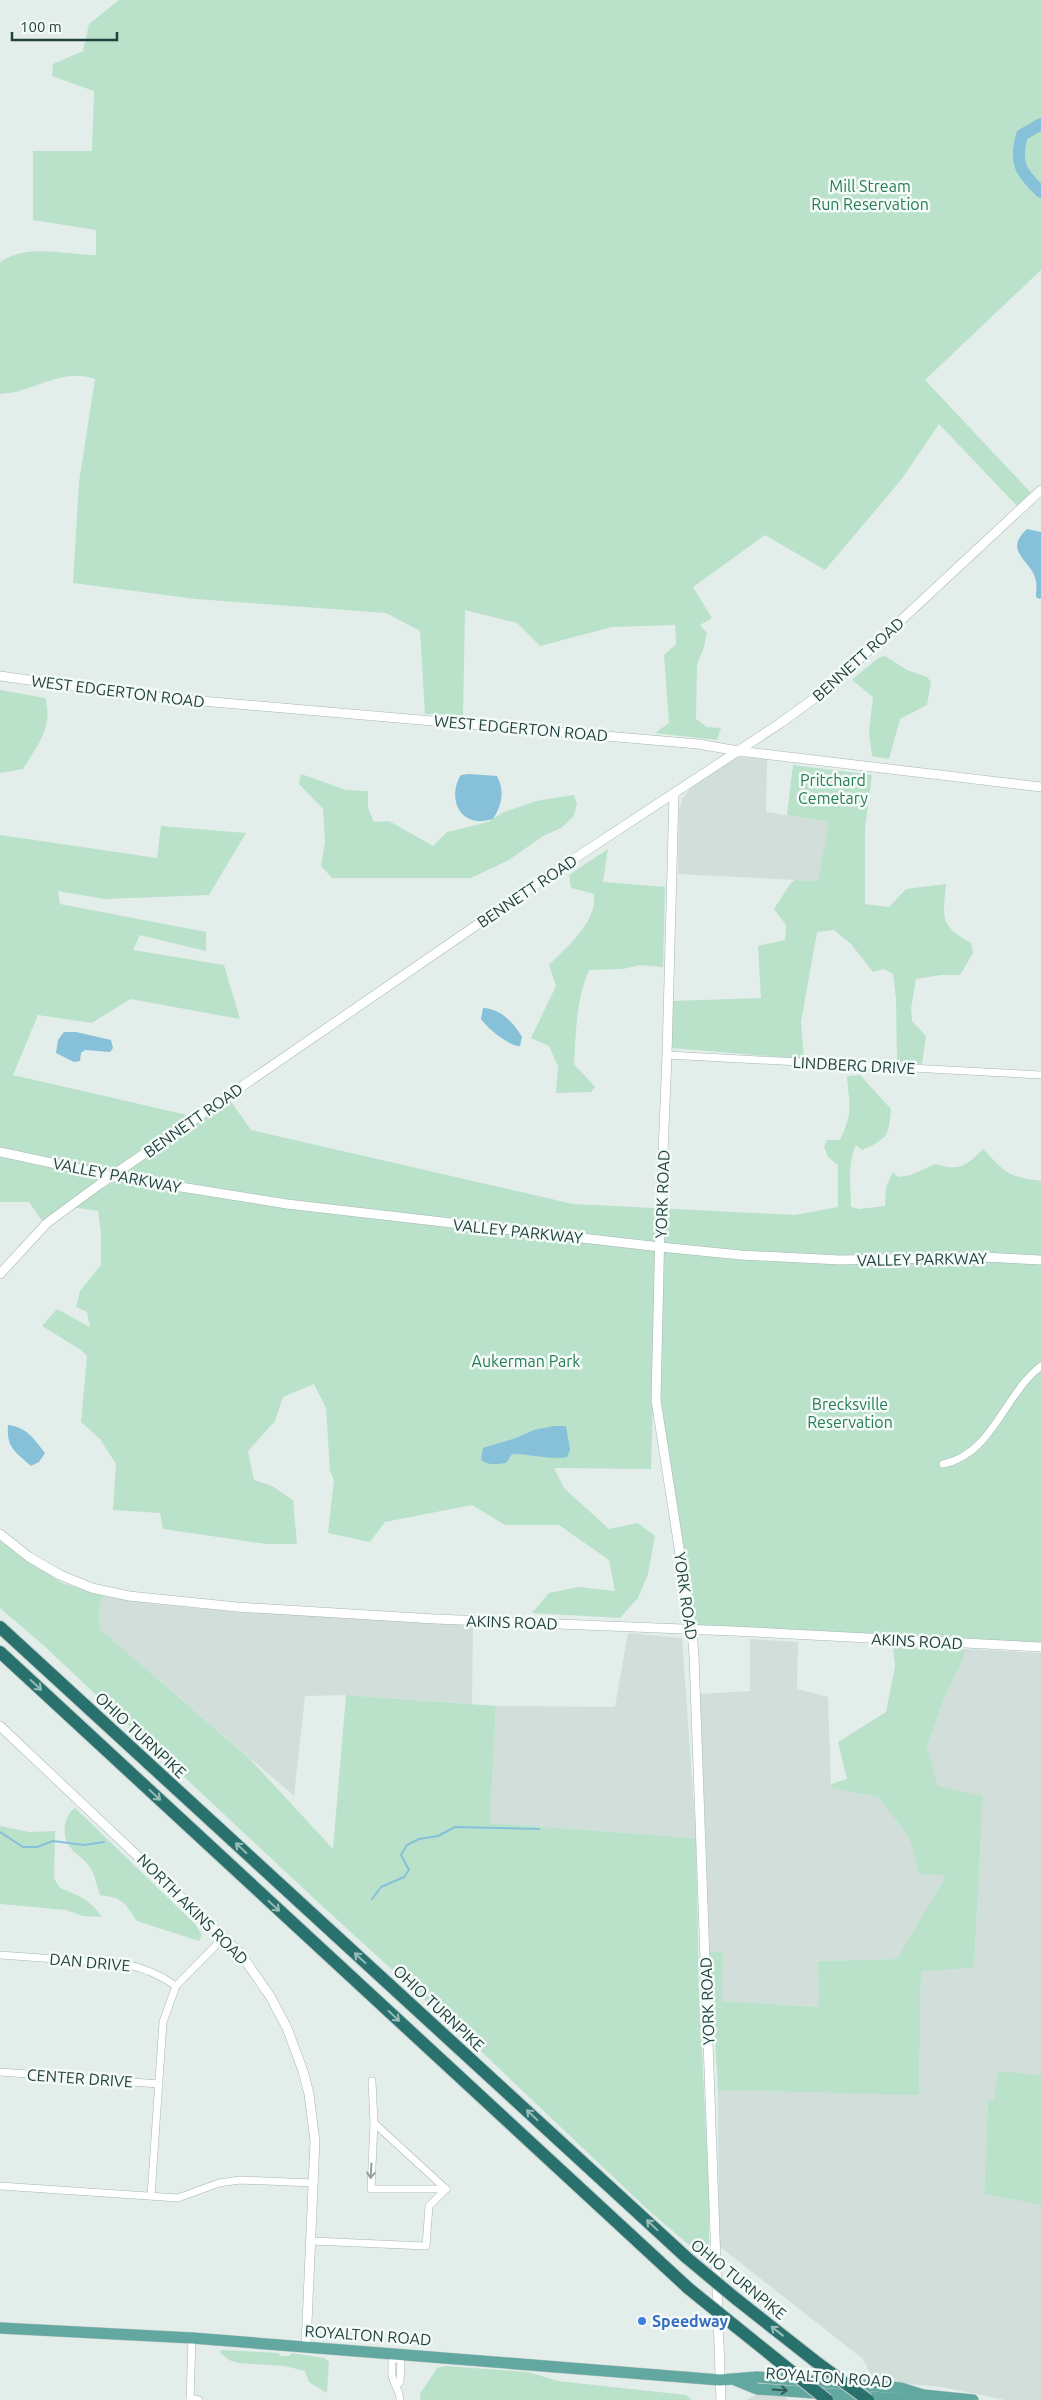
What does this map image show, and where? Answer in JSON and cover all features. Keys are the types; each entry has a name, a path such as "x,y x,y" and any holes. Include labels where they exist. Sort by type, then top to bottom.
{"highway":[{"name":"OHIO TURNPIKE","path":"0,1628 688,2258 735,2298 868,2400"},
{"path":"0,1652 688,2288 827,2400"}],"main road":[{"name":"ROYALTON ROAD","path":"0,2328 306,2346 397,2356 720,2380 758,2376 893,2387 923,2395 973,2400"}],"street":[{"name":"BENNETT ROAD","path":"0,1274 47,1223 222,1098 543,880 779,724 826,690 1041,490"},
{"name":"WEST EDGERTON ROAD","path":"0,676 144,696 689,743 738,751 1041,787"},
{"name":"YORK ROAD","path":"674,794 656,1400 692,1631 721,2400"},
{"name":"LINDBERG DRIVE","path":"667,1055 1041,1075"},
{"name":"VALLEY PARKWAY","path":"0,1152 112,1176 287,1204 660,1247 741,1255 840,1260 983,1257 1041,1260"},
{"path":"943,1464 961,1458 972,1451 1000,1418 1028,1378 1041,1366"},
{"name":"AKINS ROAD","path":"0,1534 29,1557 60,1575 92,1588 129,1596 237,1607 435,1619 1041,1647"},
{"name":"NORTH AKINS ROAD","path":"0,1726 224,1936 255,1972 287,2028 303,2071 315,2141 306,2346"},
{"path":"151,2196 163,2022 176,1986 224,1936"},
{"name":"DAN DRIVE","path":"0,1955 125,1964 144,1968 161,1975 176,1986"},
{"name":"CENTER DRIVE","path":"0,2072 159,2084"},
{"path":"372,2081 374,2123 371,2189 446,2189"},
{"path":"374,2123 446,2189"},
{"path":"0,2186 178,2198 219,2183 240,2180 314,2184"},
{"path":"311,2241 426,2246 429,2206 446,2189"},
{"path":"192,2338 190,2399 199,2400"},
{"path":"397,2356 402,2362 400,2382 397,2385 400,2400"}],"shaded area":[{"path":"737,757 767,759 766,812 830,822 818,881 678,874 679,811 682,799 691,788"},
{"path":"104,1596 154,1604 237,1612 405,1620 473,1626 472,1704 346,1695 305,1696 294,1796 100,1629 99,1605"},
{"path":"628,1633 682,1638 696,1838 490,1823 496,1706 615,1707"},
{"path":"750,1639 798,1642 797,1689 828,1697 831,1788 878,1797 909,1837 919,1874 947,1876 897,1959 818,1961 819,2007 722,2001 723,1951 710,1952 700,1694 750,1691"},
{"path":"964,1649 1041,1653 1041,2075 998,2072 994,2101 988,2101 984,2194 1041,2205 1041,2400 1005,2400 942,2387 874,2381 863,2359 719,2246 718,2090 919,2094 921,1970 974,1968 983,1796 938,1786 927,1746 944,1699 964,1657"},
{"path":"758,2394 783,2396 788,2400 746,2400"}],"green space":[{"name":"Mill Stream Run Reservation","path":"119,0 1041,0 1041,270 925,380 1034,496 1020,509 939,424 901,480 825,570 765,535 693,587 712,618 700,625 707,633 697,665 696,719 707,727 721,728 717,740 655,733 669,723 664,655 676,644 675,625 612,627 540,646 517,623 465,610 463,715 425,714 420,631 386,613 196,599 73,583 79,482 95,379 83,376 70,376 24,390 0,394 0,262 11,256 34,251 96,255 96,230 33,220 33,151 92,151 94,91 52,76 53,64 83,51 89,24"},
{"path":"885,656 907,670 927,677 931,682 927,705 900,719 889,759 872,756 869,732 873,697 852,680 878,658"},
{"path":"0,690 45,698 47,718 43,735 23,769 0,773"},
{"name":"Pritchard Cemetary","path":"793,765 872,775 865,828 865,904 889,907 906,889 946,884 945,919 953,931 971,943 973,953 960,975 941,975 916,979 911,1009 912,1021 926,1036 922,1064 897,1062 896,998 893,974 884,969 873,972 851,944 834,930 817,932 801,1022 804,1059 672,1048 673,1001 761,998 758,946 785,940 786,925 774,909 790,884 795,880 818,881 829,822 787,815"},
{"path":"301,774 346,790 368,791 368,808 374,822 389,821 433,846 447,832 488,822 504,812 536,801 574,795 577,804 573,817 561,828 543,836 509,860 471,878 332,878 321,866 325,842 323,809 299,784"},
{"name":"Brecksville Reservation","path":"161,826 246,833 209,895 105,899 58,891 60,904 206,932 206,951 140,935 133,950 224,965 240,1019 130,999 92,1023 38,1015 13,1075 196,1117 227,1096 251,1130 573,1204 795,1215 838,1207 838,1165 828,1157 824,1147 827,1140 840,1140 847,1122 850,1108 847,1076 860,1075 891,1109 888,1131 885,1136 877,1143 862,1150 856,1145 853,1152 850,1167 851,1207 860,1209 885,1206 886,1187 893,1172 898,1177 911,1175 935,1164 951,1167 962,1166 983,1149 997,1164 1008,1172 1021,1178 1041,1181 1041,1648 693,1631 653,1404 651,1469 554,1468 564,1488 609,1529 638,1523 655,1536 648,1574 638,1598 620,1618 532,1613 549,1593 578,1587 615,1591 609,1560 559,1525 505,1525 472,1505 385,1522 370,1542 328,1533 334,1480 330,1471 326,1408 314,1384 283,1397 275,1421 248,1451 254,1480 272,1486 293,1500 297,1544 266,1544 163,1529 160,1513 113,1510 116,1464 100,1439 81,1422 87,1356 81,1350 42,1326 57,1309 90,1327 87,1312 76,1307 80,1291 101,1265 101,1233 98,1211 65,1206 43,1222 29,1202 0,1202 0,835 157,858"},
{"path":"608,849 603,882 665,887 663,967 640,965 623,969 589,970 579,1005 574,1064 595,1087 591,1092 556,1093 558,1066 549,1046 531,1038 556,986 549,965 580,933 591,914 594,904 594,894 571,888 569,875"},
{"path":"0,1541 62,1583 104,1596 99,1605 100,1629 248,1757 333,1849 346,1695 496,1706 490,1823 696,1838 699,1992 709,2193 709,2262 646,2208 467,2038 320,1904 42,1644 0,1608"},
{"path":"893,1647 964,1649 964,1657 944,1699 927,1746 938,1786 983,1796 974,1968 921,1971 919,2095 718,2090 710,1952 723,1951 722,2001 819,2007 818,1961 897,1959 946,1876 919,1874 909,1837 878,1797 831,1788 831,1784 847,1779 838,1742 886,1712 895,1666"},
{"path":"75,1808 195,1924 202,1935 199,1941 137,1921 125,1904 116,1898 100,1895 91,1869 71,1849 65,1837 66,1821"},
{"path":"0,1826 29,1832 55,1831 54,1878 60,1888 89,1902 102,1917 83,1916 66,1910 0,1904"},
{"path":"998,2071 1041,2075 1041,2205 984,2194 988,2100 994,2101"},
{"path":"221,2350 278,2353 281,2356 289,2356 292,2353 324,2358 329,2362 327,2393 309,2382 305,2371 285,2366 238,2363 229,2360 220,2353"},
{"path":"446,2366 528,2372 558,2381 686,2395 692,2400 420,2400 420,2394 437,2368"}],"water":[{"path":"1027,529 1041,532 1041,598 1039,599 1036,597 1036,583 1033,574 1018,550 1017,544 1020,537"},
{"path":"461,775 497,776 502,793 499,808 493,819 479,821 469,819 459,809 455,796 458,781"},
{"path":"483,1008 501,1014 515,1026 522,1037 520,1046 505,1040 488,1027 481,1019"},
{"path":"64,1032 76,1032 111,1040 113,1048 110,1052 85,1050 81,1053 80,1061 74,1062 56,1053 58,1040"},
{"path":"8,1425 25,1431 38,1443 45,1453 39,1462 31,1466 13,1449 10,1444"},
{"path":"566,1426 570,1450 567,1457 553,1458 512,1454 506,1463 490,1464 481,1460 483,1448 516,1438 534,1430"}],"waterway":[{"path":"1041,124 1022,135 1019,153 1019,161 1024,173 1041,192"},
{"path":"372,1899 381,1887 404,1877 409,1870 401,1855 407,1845 419,1839 438,1836 455,1827 539,1829"},
{"path":"0,1832 23,1847 37,1847 53,1841 84,1845 104,1842"}],"place":[{"name":"Speedway","path":"642,2321"}],"park label":[{"name":"Aukerman Park","path":"526,1361"}]}
